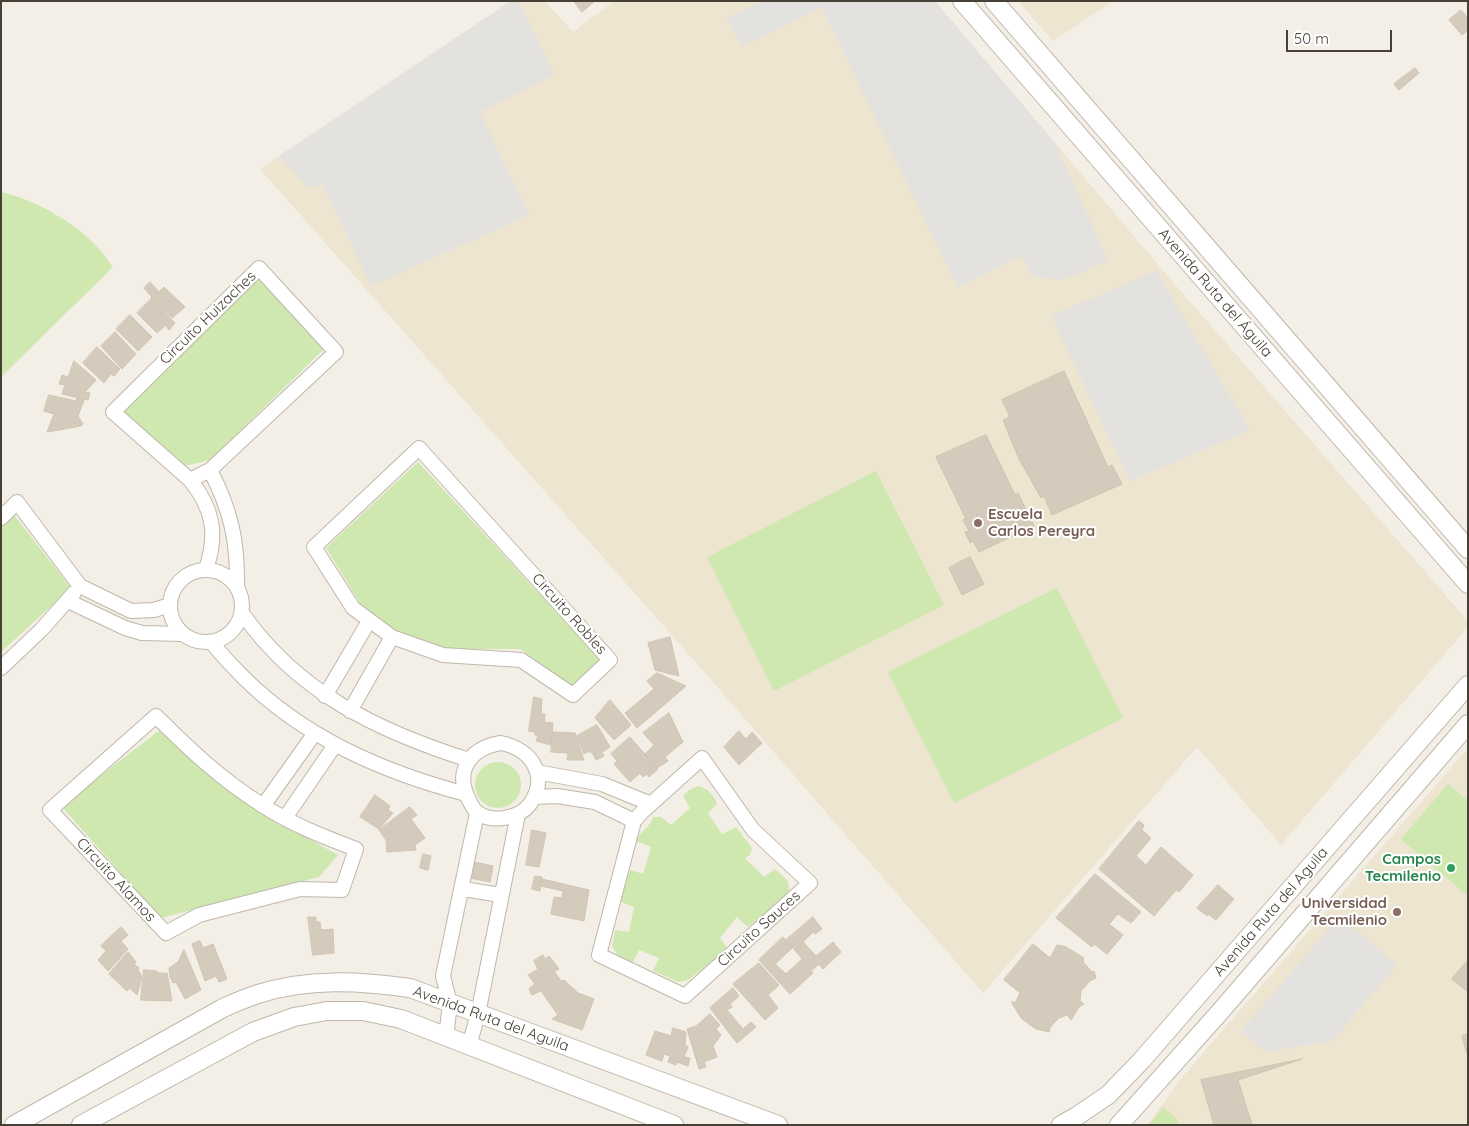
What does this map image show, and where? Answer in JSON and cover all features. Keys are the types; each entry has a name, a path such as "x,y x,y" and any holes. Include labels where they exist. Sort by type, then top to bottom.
{"street":[{"name":"Avenida Ruta del Águila","path":"962,1 1468,584"},
{"name":"Avenida Ruta del Águila","path":"994,1 1468,549"},
{"path":"1081,139 1099,123"},
{"name":"Circuito Huizaches","path":"190,480 210,470 336,352 259,268 112,412 190,480 199,491 206,503 213,531 210,557 206,569"},
{"name":"Circuito Robles","path":"419,448 610,660 572,695 521,660 443,655 392,637 370,621 353,608 314,547 419,448"},
{"path":"210,470 229,510 234,531 238,560 237,588"},
{"path":"1,518 17,502 80,586 131,611 154,610 170,605"},
{"path":"213,531 234,531"},
{"path":"206,569 219,572 230,578 237,588 242,600 242,613 238,624 231,633 222,639 200,642 182,634 175,626 171,616 172,594 177,584 186,576 206,569"},
{"path":"1,668 42,629 80,586"},
{"path":"68,601 124,628 142,633 182,634"},
{"path":"124,628 131,611"},
{"path":"242,613 267,645 298,675 326,696 388,731 425,746 469,760"},
{"path":"326,696 370,621"},
{"path":"350,711 392,637"},
{"path":"211,642 243,677 278,707 315,733 377,766 421,782 466,794"},
{"name":"Avenida Ruta del Aguila","path":"1061,1125 1080,1120 1140,1062 1468,684"},
{"name":"Circuito Alamos","path":"156,716 189,749 224,779 263,806 320,835 356,849 342,890 300,889 199,916 166,933 50,810 156,716"},
{"name":"Avenida Ruta del Aguila","path":"1120,1125 1220,1013 1468,724"},
{"path":"263,806 315,733"},
{"path":"446,1037 450,1004 444,976 477,813 466,794 463,784 464,772 469,760 477,751 488,745 501,743 513,745 524,751 532,761 537,772 538,785 535,797 528,807 518,814 507,818 494,818 477,813"},
{"path":"285,818 335,744"},
{"name":"Circuito Sauces","path":"702,758 753,830 810,883 685,996 599,955 634,821 702,758"},
{"path":"1401,760 1421,778"},
{"path":"537,772 602,784 651,804"},
{"path":"595,802 602,784"},
{"path":"535,797 557,796 595,802 634,821"},
{"path":"469,1046 478,1014 518,814"},
{"path":"462,889 501,895"},
{"name":"Avenida Ruta del Aguila","path":"14,1125 223,1008 249,997 286,987 317,982 369,983 410,988 778,1125"},
{"path":"363,1011 369,983"},
{"name":"Avenida Ruta del Aguila","path":"82,1125 253,1032 294,1017 327,1012 363,1011 401,1019 674,1125"}],"shaded area":[{"name":"Escuela Carlos Pereyra","path":"511,1 545,1 573,32 614,1 935,1 1166,274 1468,621 1468,627 1281,845 1197,747 983,993 706,674 260,169"},
{"path":"511,1 519,1 554,75 480,112 529,215 371,286 322,184 308,188 279,156"},
{"path":"761,1 935,1 1055,143 1108,260 1063,280 1034,277 1021,256 958,287 821,7 743,46 726,19"},
{"path":"1018,1 1113,1 1053,41"},
{"path":"1156,271 1250,430 1130,481 1051,316"},
{"name":"Universidad Tecmilenio","path":"1468,748 1468,1125 1147,1125 1183,1076"},
{"path":"1340,916 1397,965 1332,1041 1266,1052 1241,1031"}],"green space":[{"path":"1,192 28,201 56,214 92,241 113,267 1,377"},
{"path":"260,277 323,350 210,460 185,466 122,412"},
{"path":"418,462 600,660 573,686 520,649 445,649 396,632 360,603 326,548"},
{"path":"876,471 944,605 774,691 707,557"},
{"path":"14,515 71,588 1,652 1,527"},
{"path":"1057,588 1123,718 954,803 888,672"},
{"path":"160,730 254,808 338,855 319,877 161,918 61,806"},
{"path":"503,762 507,763 517,772 520,776 520,794 511,804 503,808 493,808 485,804 476,794 475,780 479,772 489,763"},
{"name":"Campos Tecmilenio","path":"1448,784 1468,801 1468,896 1401,839"},
{"path":"698,786 707,790 717,804 708,813 722,834 736,827 752,848 750,855 745,858 764,877 775,869 788,881 789,891 785,897 748,927 737,917 720,938 728,949 688,980 679,982 653,971 659,958 639,950 633,962 618,956 612,946 615,930 629,932 634,907 621,902 626,875 631,870 643,874 651,847 636,841 650,824 653,817 661,817 671,825 690,808 683,796 689,790"},
{"path":"1163,1107 1175,1117 1180,1125 1149,1125"}],"building":[{"path":"574,1 595,1 582,12"},
{"path":"1461,10 1468,18 1468,30 1462,35 1449,20"},
{"path":"1415,68 1419,73 1399,90 1394,84"},
{"path":"150,282 159,292 164,287 185,307 172,318 151,298 144,288"},
{"path":"151,299 175,323 169,330 166,325 157,333 137,313"},
{"path":"130,315 152,337 138,351 116,329"},
{"path":"115,332 136,354 122,369 101,346"},
{"path":"97,347 120,369 114,376 111,374 104,383 83,363"},
{"path":"74,361 96,380 85,392 90,393 88,400 62,394 65,385 59,384 62,375 68,377"},
{"path":"1064,371 1108,467 1112,465 1122,484 1052,515 1044,496 1041,498 1019,459 1003,420 1010,417 1002,400"},
{"path":"49,395 76,401 77,398 84,400 78,416 83,424 81,426 47,432 54,414 44,411"},
{"path":"986,435 1015,495 1018,493 1034,526 979,552 973,541 970,543 965,532 969,531 963,520 966,519 936,457"},
{"path":"970,557 984,584 962,595 949,568"},
{"path":"670,637 679,676 655,670 648,643"},
{"path":"657,673 686,686 637,728 625,713 654,689 647,681"},
{"path":"534,697 542,699 541,714 545,714 544,722 553,723 551,745 536,741 538,735 535,735 535,732 529,731"},
{"path":"610,700 631,725 614,740 595,718"},
{"path":"669,713 683,742 665,757 668,761 657,768 645,754 654,745 643,733"},
{"path":"597,725 610,747 602,752 604,756 596,760 592,752 590,753 589,751 584,754 577,736"},
{"path":"739,731 746,739 752,732 762,743 739,765 724,747"},
{"path":"553,732 575,733 584,760 567,760 568,753 551,752"},
{"path":"630,737 658,769 649,777 647,774 643,777 640,773 630,782 614,764 617,761 611,754"},
{"path":"375,795 390,806 388,810 393,813 379,829 360,817"},
{"path":"410,807 417,815 411,819 425,838 415,845 416,850 387,852 386,840 379,830"},
{"path":"1139,821 1144,825 1142,830 1151,838 1136,856 1146,865 1161,847 1193,875 1179,892 1176,890 1154,916 1099,869"},
{"path":"532,830 546,833 539,867 526,865"},
{"path":"423,854 431,856 428,870 420,868"},
{"path":"474,862 493,866 490,882 470,878"},
{"path":"1095,874 1141,912 1131,923 1118,914 1109,924 1123,935 1107,954 1094,944 1092,947 1056,918"},
{"path":"535,876 542,877 540,891 532,889"},
{"path":"542,879 589,890 584,921 551,914 554,897 562,898 563,891 541,886"},
{"path":"1218,885 1234,899 1216,920 1197,908"},
{"path":"308,917 316,917 316,922 320,922 321,930 333,929 334,953 313,955"},
{"path":"813,917 822,929 815,934 813,932 803,942 816,956 833,942 841,952 823,969 819,964 812,970 786,940"},
{"path":"121,927 128,935 121,941 128,949 108,971 98,960 106,951 101,946"},
{"path":"783,937 792,948 775,964 786,974 802,959 813,973 790,994 759,960"},
{"path":"200,941 203,948 213,944 227,979 219,982 216,976 205,981 192,944"},
{"path":"1033,944 1050,958 1057,945 1066,947 1084,958 1083,962 1092,972 1094,971 1096,978 1090,981 1081,991 1080,1001 1084,1004 1079,1007 1071,1020 1067,1015 1059,1018 1052,1025 1049,1030 1050,1032 1036,1029 1022,1019 1012,1001 1015,1003 1020,993 1004,980"},
{"path":"184,950 201,990 185,999 176,982 173,983 169,968 178,962"},
{"path":"128,952 136,962 134,964 139,968 138,970 142,977 137,995 130,988 127,991 109,974"},
{"path":"543,955 545,959 549,956 559,969 554,971 561,981 564,980 578,993 594,999 582,1030 552,1019 558,1015 541,991 532,995 529,989 535,984 528,975 538,969 534,961"},
{"path":"1468,960 1468,992 1452,979"},
{"path":"759,963 779,985 768,995 778,1008 765,1020 733,984"},
{"path":"144,970 167,973 172,1001 141,1000"},
{"path":"733,988 739,996 730,1004 732,1007 727,1010 743,1029 751,1022 756,1027 737,1043 710,1008"},
{"path":"710,1014 720,1025 716,1029 721,1035 713,1046 717,1057 704,1062 706,1067 699,1069 687,1029 696,1026"},
{"path":"673,1028 686,1032 685,1045 688,1047 684,1057 690,1058 688,1066 677,1062 676,1065 668,1062 670,1056 664,1054 662,1061 646,1055 655,1031 671,1036"},
{"path":"1468,1034 1468,1057 1462,1036"},
{"path":"1302,1059 1238,1080 1252,1125 1214,1125 1201,1080"}],"place":[{"name":"Escuela Carlos Pereyra","path":"978,523"},
{"name":"Campos Tecmilenio","path":"1451,868"},
{"name":"Universidad Tecmilenio","path":"1397,912"}]}
